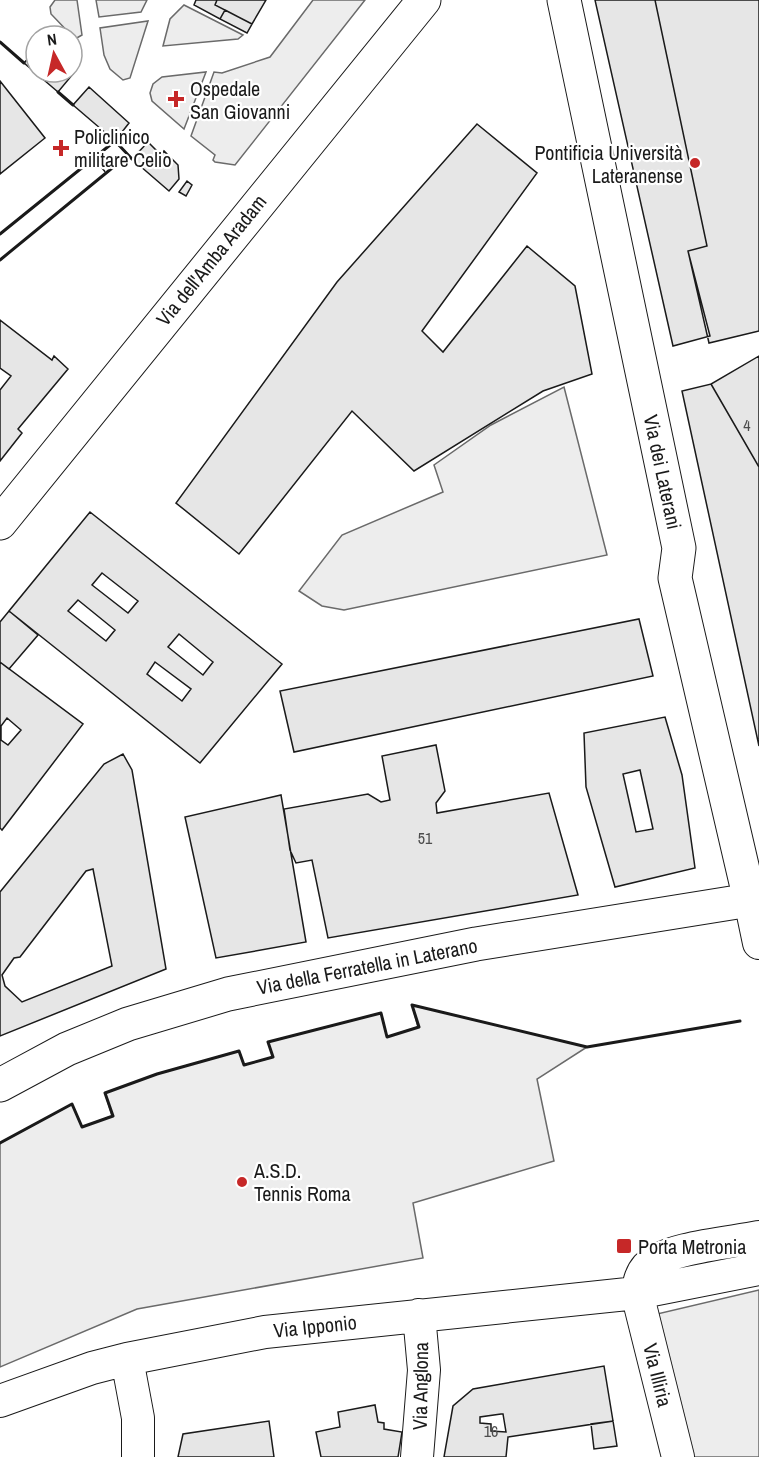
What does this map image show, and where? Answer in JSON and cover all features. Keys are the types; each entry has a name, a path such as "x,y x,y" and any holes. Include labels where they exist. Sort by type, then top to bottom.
{"main road":[{"name":"Via dell'Amba Aradam","path":"0,523 424,0"},
{"name":"Via dei Laterani","path":"564,0 679,548 675,578 750,900"},
{"name":"Via della Ferratella in Laterano","path":"0,1085 67,1049 128,1024 228,994 476,944 750,900"}],"street":[{"name":"Via dei Laterani","path":"750,900 759,944"},
{"path":"638,1293 642,1274 660,1258 759,1237"},
{"name":"Via Ipponio","path":"0,1401 81,1372 127,1359 265,1332 638,1293 759,1269"},
{"name":"Via Illiria","path":"638,1293 678,1457"},
{"name":"Via Anglona","path":"417,1457 424,1370 419,1315"},
{"path":"127,1359 138,1418 138,1457"}],"shaded area":[{"path":"55,0 77,0 80,24 61,24 51,14 50,7"},
{"path":"96,0 147,0 141,12 99,17"},
{"path":"313,0 365,0 235,165 215,162 213,160 215,155 191,136 214,72 222,73 270,57"},
{"path":"184,5 243,35 238,39 163,46 170,19"},
{"path":"148,21 130,78 123,80 110,69 104,55 100,28"},
{"path":"206,72 184,129 152,101 150,93 153,84 162,77"},
{"path":"564,387 607,555 344,610 322,606 299,591 342,535 443,492 434,465 491,425"},
{"name":"A.S.D. Tennis Roma","path":"412,1005 587,1047 537,1079 554,1161 413,1203 423,1258 137,1309 0,1367 0,1143 72,1104 82,1127 112,1116 105,1093 157,1074 239,1051 244,1065 273,1057 268,1042 381,1013 387,1037 418,1027"},
{"path":"759,1290 759,1457 690,1457 657,1314"}],"building":[{"path":"196,0 217,0 215,5 225,10 220,19 194,5"},
{"path":"217,0 266,0 252,24 215,5"},
{"path":"595,0 655,0 707,246 688,251 710,336 673,346"},
{"path":"655,0 759,0 759,331 709,343 688,251 707,246"},
{"path":"225,10 252,24 247,33 220,19"},
{"path":"0,81 45,138 0,174"},
{"path":"49,84 65,84 58,92"},
{"path":"89,87 129,123 115,141 73,105"},
{"path":"477,124 537,173 422,331 443,352 527,246 575,286 592,374 543,391 414,471 352,411 239,554 176,503 337,282"},
{"path":"148,142 161,155 164,151 178,165 179,179 169,191 132,159"},
{"path":"187,181 192,185 186,196 179,192"},
{"path":"0,320 52,360 54,356 68,369 18,429 22,433 0,461 0,390 11,376 0,368"},
{"path":"759,356 759,467 711,384"},
{"path":"711,384 759,467 759,746 682,391"},
{"path":"90,512 282,664 200,763 9,611","holes":["102,573 138,601 128,613 92,585","78,600 115,630 106,641 68,611","179,634 213,662 203,675 168,647","155,662 191,689 182,701 147,674"]},
{"path":"9,611 38,635 9,669 0,662 0,622"},
{"path":"639,619 653,676 294,752 280,691"},
{"path":"0,662 83,724 2,830 0,828","holes":["7,718 21,730 8,745 1,740 1,726"]},
{"path":"665,717 682,775 695,868 615,887 586,787 584,733","holes":["640,770 653,829 636,832 623,774"]},
{"path":"436,745 445,791 436,803 437,813 549,793 578,895 328,938 312,860 296,863 290,850 284,809 368,794 381,802 390,800 382,756"},
{"path":"123,754 132,770 166,969 0,1036 0,892 104,764","holes":["93,869 112,966 22,1002 5,986 2,975 14,958 20,957 86,871"]},
{"path":"281,795 306,942 216,958 185,817"},
{"path":"604,1366 613,1421 508,1437 506,1457 444,1457 453,1406 473,1389","holes":["503,1414 506,1432 491,1431 491,1424 480,1423 480,1417"]},
{"path":"375,1405 378,1422 384,1423 384,1429 402,1432 398,1457 321,1457 316,1432 340,1427 338,1412"},
{"path":"269,1421 274,1457 178,1457 183,1434"},
{"path":"613,1421 617,1446 594,1449 591,1424"}],"fence":[{"path":"93,157 107,174"}],"wall":[{"path":"0,42 24,63"},
{"path":"58,92 73,105"},
{"path":"0,234 115,141 132,159"},
{"path":"0,260 128,155"},
{"path":"0,1143 72,1104 82,1127 113,1116 105,1093 157,1074 239,1051 244,1065 273,1057 268,1042 381,1013 387,1037 419,1027 412,1005 587,1047 740,1021"}],"place":[{"name":"Ospedale San Giovanni","path":"176,99"},
{"name":"Policlinico militare Celio","path":"61,148"},
{"name":"Pontificia Università Lateranense","path":"695,163"},
{"name":"A.S.D. Tennis Roma","path":"242,1182"},
{"name":"Porta Metronia","path":"624,1246"}]}
